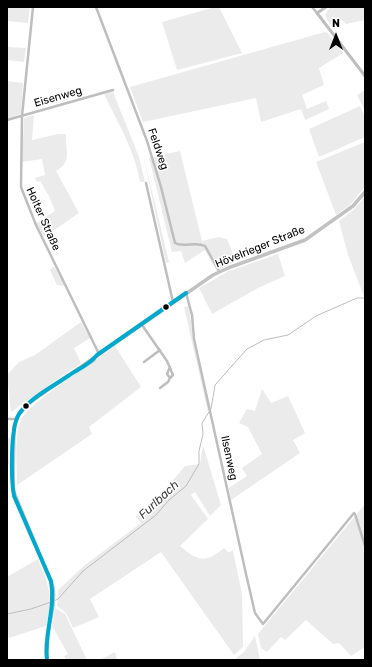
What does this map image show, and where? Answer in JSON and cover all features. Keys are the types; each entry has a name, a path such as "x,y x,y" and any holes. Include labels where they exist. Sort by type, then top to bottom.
{"main road":[{"name":"Hövelrieger Straße","path":"16,419 29,403 186,293 219,272 305,240 353,206 365,192"},
{"path":"16,419 13,434 12,490 51,581 54,598 46,646 47,660"}],"street":[{"name":"Holter Straße","path":"32,7 22,116 20,178 23,197 98,355"},
{"name":"Feldweg","path":"96,7 147,141 161,187 174,243 179,245 196,243 205,246 219,272"},
{"path":"312,7 365,76"},
{"path":"317,13 326,7"},
{"name":"Eisenweg","path":"7,120 113,90"},
{"path":"146,183 174,302"},
{"name":"Ilsenweg","path":"186,293 192,315 194,339 254,611 263,624 354,513 365,546"},
{"path":"142,325 160,350 174,375 160,388"},
{"path":"144,362 160,350"},
{"path":"170,367 167,374 170,378"},
{"path":"7,419 16,419"}],"shaded area":[{"path":"7,7 30,7 28,23 7,21"},
{"path":"219,7 242,53 177,70 162,22"},
{"path":"330,7 365,7 365,20 346,24 341,19 330,25 325,15"},
{"path":"325,32 328,33 343,53 319,68 324,85 302,95 307,109 326,101 329,109 305,120 301,109 261,122 256,98 143,122 130,87"},
{"path":"7,47 26,48 24,62 7,60"},
{"path":"7,81 23,83 21,114 7,119"},
{"path":"365,90 365,111 357,95"},
{"path":"113,92 139,157 145,182 140,182 130,148 104,94"},
{"path":"360,106 365,117 365,137 319,157 309,129"},
{"path":"34,115 32,140 58,134 66,134 67,156 65,164 56,171 79,213 44,237 36,223 55,211 49,196 40,181 37,182 35,178 45,175 42,159 22,162 24,118"},
{"path":"365,142 365,186 350,205 336,215 316,162"},
{"path":"180,151 202,241 219,237 227,239 236,261 217,271 205,250 185,263 181,251 172,252 149,158"},
{"path":"143,154 169,262 166,263"},
{"path":"365,197 365,299 348,255 339,221 352,211"},
{"path":"278,254 285,276 258,288 212,314 199,288 229,271"},
{"path":"54,266 65,286 57,285 50,270"},
{"path":"189,306 193,339 210,409 208,412 184,307"},
{"path":"81,322 90,338 74,348 81,363 11,412 7,375 19,362 35,355"},
{"path":"115,346 141,387 89,427 92,434 17,485 17,435 21,420 26,413 49,393"},
{"path":"262,389 271,403 288,396 305,433 293,440 300,453 231,500 229,488 247,476 242,468 262,454 248,427 239,423 247,409 255,411"},
{"path":"10,437 9,464 7,465 7,439"},
{"path":"203,445 221,505 210,516 195,492 191,495 208,519 180,546 192,555 202,559 212,557 224,548 228,552 233,551 242,594 243,647 234,655 161,552 90,599 99,617 73,628 66,613 57,606 58,590 85,565 141,523 136,517 155,501 185,466 200,464"},
{"path":"365,504 365,647 351,656 339,643 333,644 306,620 285,640 281,637 267,652 261,648 258,634"},
{"path":"38,559 45,577 50,599 46,626 9,638 7,632 7,577"},
{"path":"55,608 65,614 87,660 66,660 64,656 68,654 52,626"},
{"path":"255,636 260,660 238,660 236,658 244,652"},
{"path":"115,652 117,660 100,660"}],"waterway":[{"name":"Furlbach","path":"211,409 215,385 247,349 264,340 288,335 316,316 357,298 365,298"},
{"name":"Furlbach","path":"54,601 58,599 83,571 156,515 169,500 186,486 199,464 199,451 203,434 202,423 209,412"},
{"name":"Furlbach","path":"7,614 31,609 51,602"}],"transit line":[{"path":"47,660 47,640 52,601 51,581 14,496 12,454 16,421 19,414 35,398 87,364 97,355 186,293"}]}
